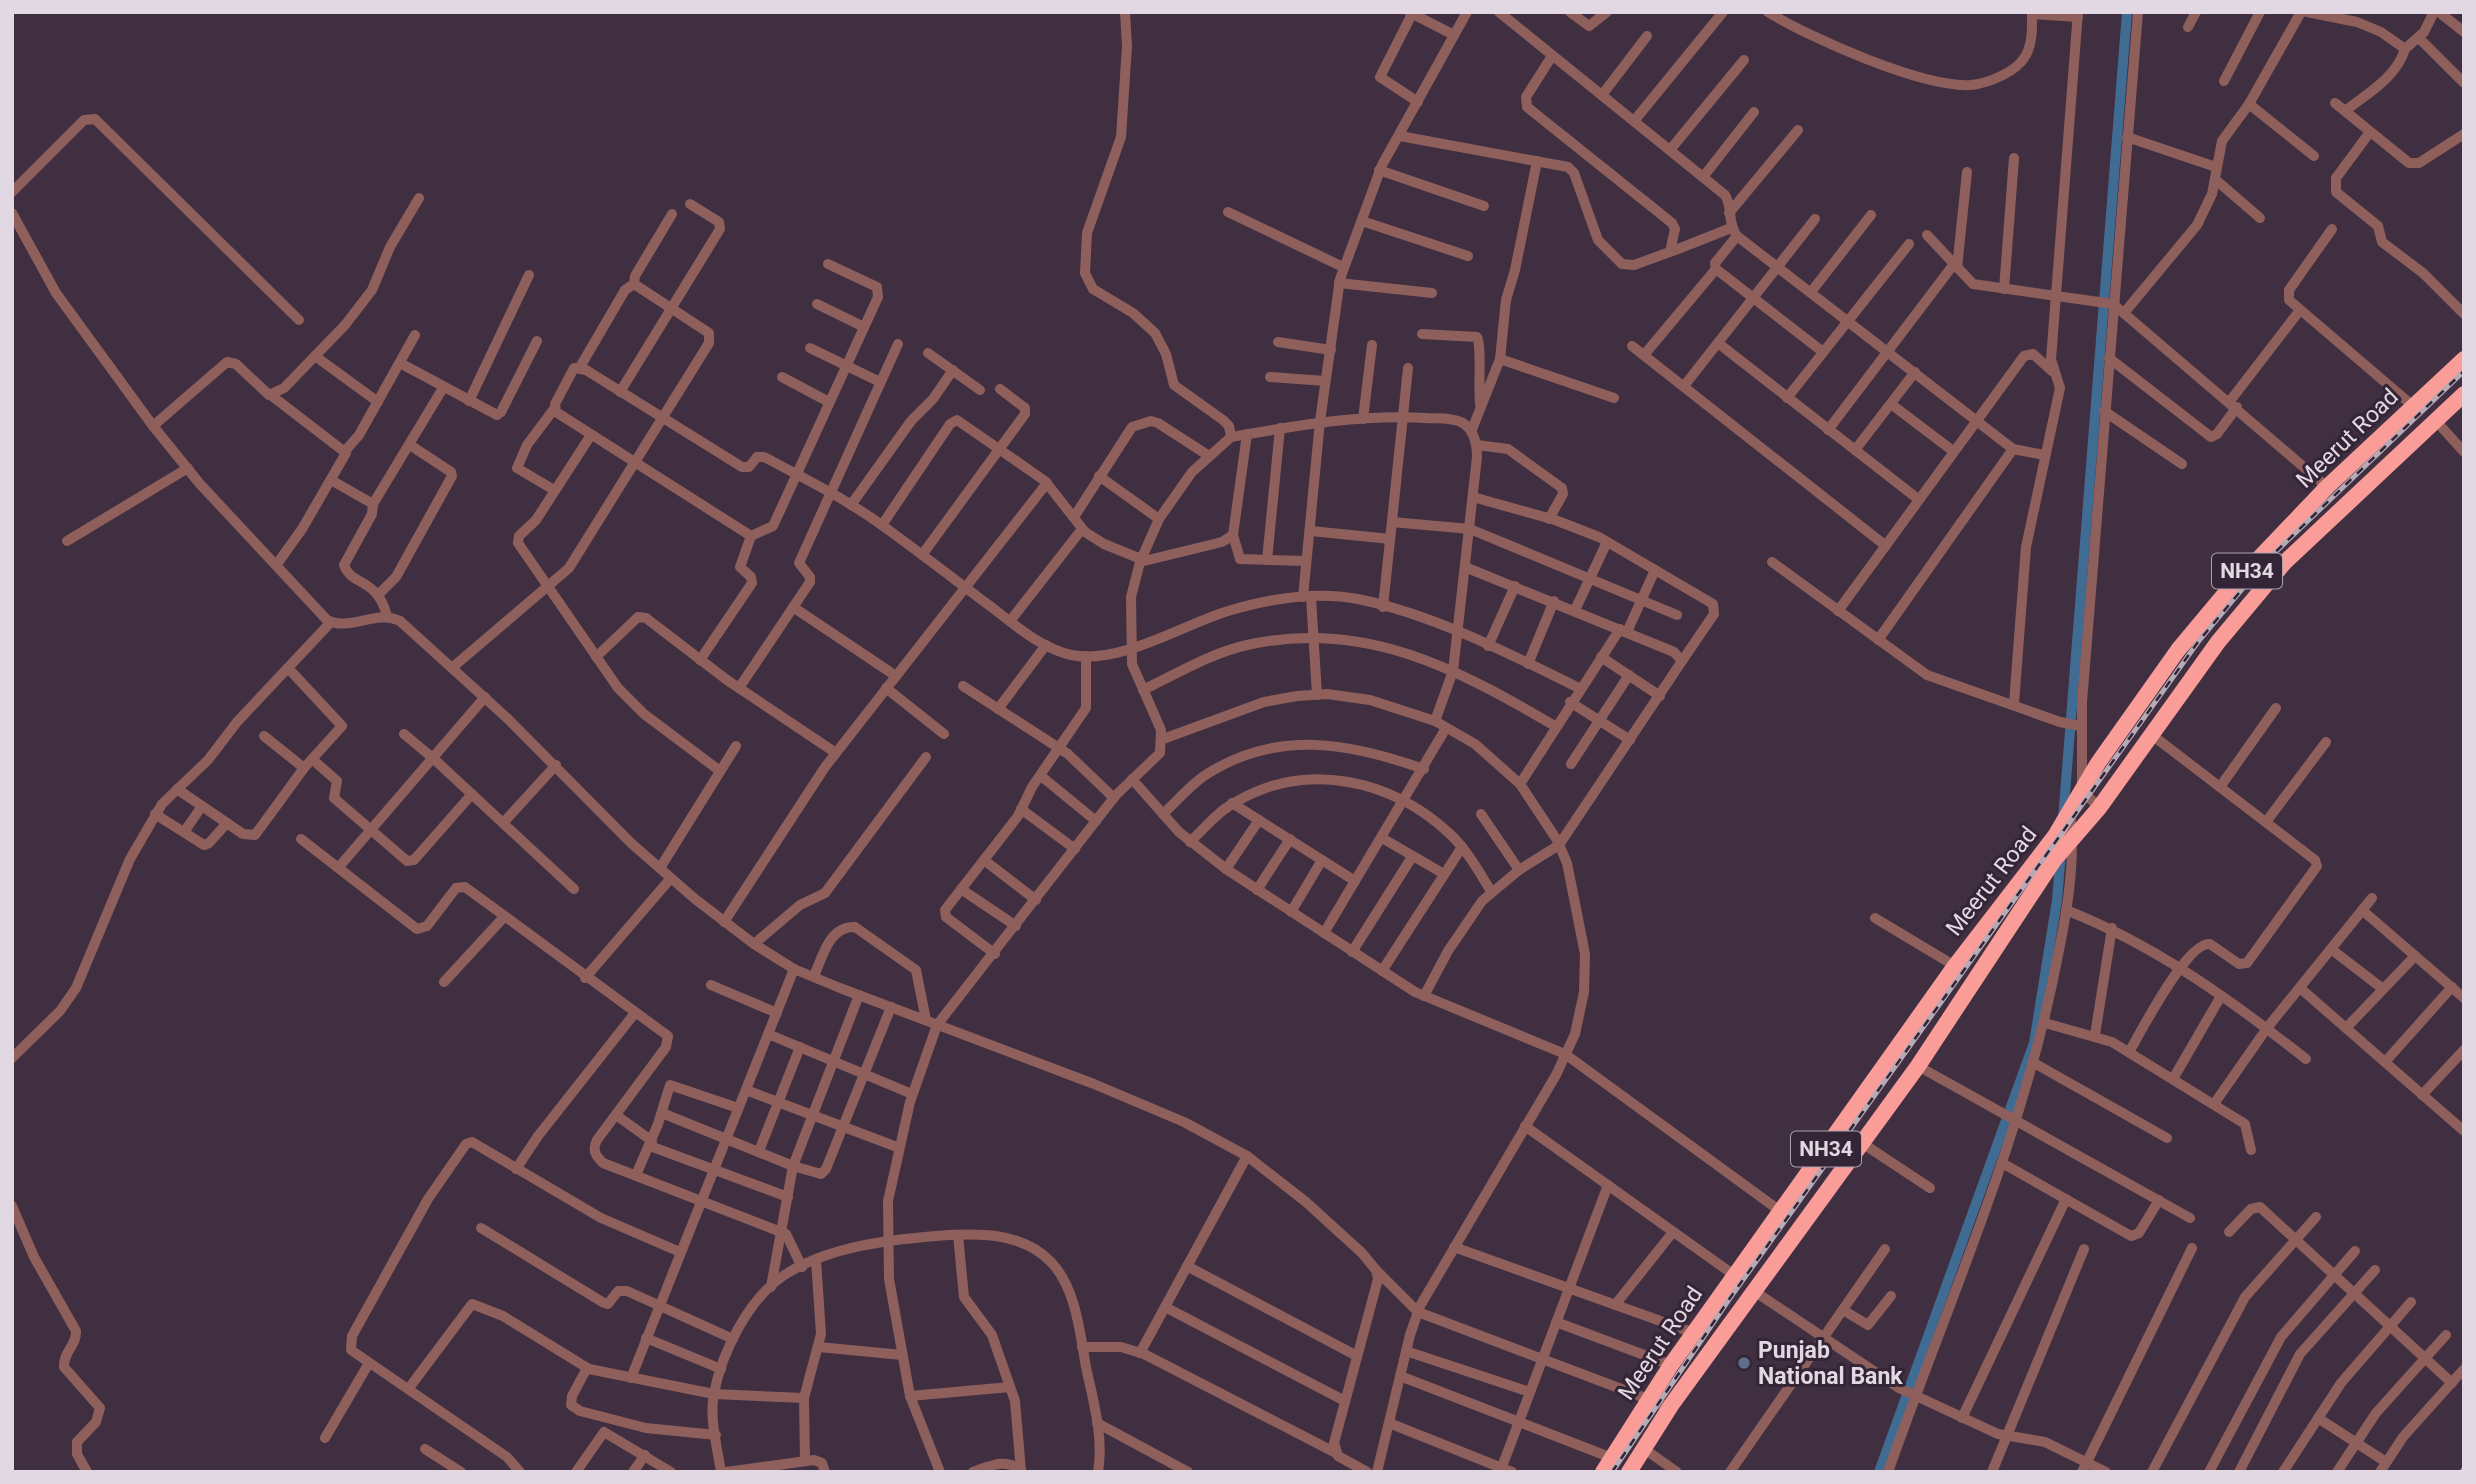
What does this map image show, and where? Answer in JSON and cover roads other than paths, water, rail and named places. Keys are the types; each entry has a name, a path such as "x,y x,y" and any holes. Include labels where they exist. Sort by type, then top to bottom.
{"highway":[{"name":"Meerut Road","path":"1629,1472 1670,1407 1918,1066 2054,860 2066,837 2069,814 2082,791 2178,650 2224,595 2327,487 2464,359"},
{"name":"Meerut Road","path":"1608,1465 1671,1365 1955,965 2066,837 2099,807 2218,642 2284,564 2464,394"}],"street":[{"path":"1125,12 1127,46 1121,137 1087,233 1085,273 1093,289 1133,313 1155,333 1166,354 1174,385 1223,420 1229,426 1231,437"},
{"path":"1317,695 1306,561 1320,421 1339,283 1379,170 1466,12"},
{"path":"1499,12 1728,198 1734,232 1778,268 2013,449 2044,455"},
{"path":"1570,12 1589,26 1606,12"},
{"path":"1634,121 1723,12"},
{"path":"1768,12 1829,45 1929,78 1969,85 1991,80 2020,64 2029,48 2032,13 2078,14 2051,359 2060,388 2026,547 2014,703"},
{"path":"2099,807 2082,791 2074,725 2138,12"},
{"path":"2188,27 2196,12"},
{"path":"2224,81 2260,12"},
{"path":"2124,313 2185,242 2204,211 2216,180 2222,141 2249,104 2301,12"},
{"path":"2307,12 2346,19 2373,28 2404,50"},
{"path":"2345,111 2389,76 2399,64 2404,50 2419,38 2434,12"},
{"path":"2440,12 2464,32"},
{"path":"1418,102 1380,77 1411,13 1454,35"},
{"path":"1602,96 1647,36"},
{"path":"2419,38 2464,83"},
{"path":"1552,56 1526,97 1527,107 1672,223 1675,229 1671,247 1678,248"},
{"path":"1670,150 1744,60"},
{"path":"2335,103 2404,161 2415,164 2464,134"},
{"path":"2249,104 2314,156"},
{"path":"1703,177 1754,112"},
{"path":"12,192 84,120 95,119 299,320"},
{"path":"1729,213 1798,130"},
{"path":"2370,132 2336,178 2336,192 2378,226 2379,240 2423,273 2464,314"},
{"path":"1400,136 1563,164 1572,169 1598,240 1622,264 1634,265 1678,248 1734,232"},
{"path":"2127,137 2216,167"},
{"path":"2004,289 2014,158"},
{"path":"1471,432 1500,359 1506,300 1516,270 1536,161"},
{"path":"1379,170 1484,206"},
{"path":"1828,430 1955,266 1967,172"},
{"path":"2216,180 2260,218"},
{"path":"272,396 284,388 315,356 372,290 390,247 419,198"},
{"path":"620,392 721,226 691,205"},
{"path":"1228,212 1343,267"},
{"path":"12,213 56,293 153,426 315,608 331,622 341,625 387,616 400,621 453,667 556,765 631,844 754,944 794,968 859,995 1138,1102 1247,1156 1306,1202 1362,1253 1418,1312 1670,1407"},
{"path":"580,367 625,290 634,284 635,276 672,214"},
{"path":"1811,292 1871,215"},
{"path":"1684,386 1815,219"},
{"path":"1362,221 1468,256"},
{"path":"2332,229 2289,290 2289,300 2413,406"},
{"path":"1734,232 1715,263 1716,269 1823,352"},
{"path":"1927,235 1973,284 2110,303 2234,404 2327,487"},
{"path":"1787,398 1909,244"},
{"path":"700,660 752,583 751,577 740,567 751,536 773,526 879,289 828,264"},
{"path":"1644,355 1716,269"},
{"path":"469,401 529,275"},
{"path":"1339,283 1432,293"},
{"path":"453,667 569,568 710,339 709,332 634,284"},
{"path":"817,304 864,327"},
{"path":"2109,358 2211,437 2217,434 2234,404 2300,310"},
{"path":"1422,334 1477,337 1480,344 1477,379 1481,407"},
{"path":"277,564 345,457 346,450 359,435 415,335"},
{"path":"400,363 443,388 500,414 537,341"},
{"path":"1278,342 1331,350"},
{"path":"739,688 810,582 810,577 799,563 828,493 898,344"},
{"path":"1718,344 1918,499"},
{"path":"1363,419 1372,345"},
{"path":"1632,346 1886,546"},
{"path":"810,348 880,382"},
{"path":"928,353 980,390"},
{"path":"1838,611 2024,356 2034,354 2053,371"},
{"path":"315,356 378,402"},
{"path":"1500,359 1614,398"},
{"path":"153,426 227,362 236,364 272,396 346,450"},
{"path":"554,490 517,468 527,445 554,409 574,368 580,367 742,467 748,467 761,456 851,505 881,524 1010,621 1046,645 1069,654 1086,656 1129,649 1226,612 1307,597 1359,599 1458,633 1579,688"},
{"path":"1382,607 1408,368"},
{"path":"851,505 911,421 930,402 953,370"},
{"path":"1855,450 1915,372"},
{"path":"782,377 829,402"},
{"path":"1270,377 1325,382"},
{"path":"387,616 379,594 348,573 344,565 372,514 373,504 443,388"},
{"path":"922,555 1001,450 1026,411 1000,389"},
{"path":"1891,404 1953,452"},
{"path":"554,409 751,536"},
{"path":"2104,411 2182,464"},
{"path":"938,1471 909,1396 889,1279 888,1201 897,1147 912,1094 937,1025 995,954 1114,797 1160,753 1163,739 1132,664 1129,649 1131,597 1141,560 1159,519 1192,472 1231,437 1320,421 1404,416 1452,419 1466,425 1477,445 1470,529 1453,671 1435,720"},
{"path":"881,524 953,422 961,421 1047,483 1082,529 1104,544 1141,560 1222,542 1233,536"},
{"path":"2436,421 2464,452"},
{"path":"1074,517 1126,431 1142,423 1158,423 1209,456"},
{"path":"1267,560 1280,428"},
{"path":"1247,434 1233,536 1238,557 1306,561"},
{"path":"591,435 536,520 517,540 618,688 644,714 720,771"},
{"path":"379,594 396,577 452,476 451,472 410,445"},
{"path":"1477,445 1508,449 1562,488 1563,494 1549,519"},
{"path":"1878,639 2013,449"},
{"path":"68,541 188,468"},
{"path":"1099,476 1159,519"},
{"path":"331,480 373,504"},
{"path":"724,922 836,753 1047,483"},
{"path":"1424,996 1461,929 1491,891 1559,845 1714,614 1715,607 1607,542 1549,519 1473,497"},
{"path":"1392,522 1470,529 1677,615"},
{"path":"1010,621 1082,529"},
{"path":"1311,531 1390,539"},
{"path":"1575,610 1607,542"},
{"path":"1772,562 1927,675 2074,725"},
{"path":"1465,567 1674,652 1682,661"},
{"path":"1520,784 1579,688 1623,631 1655,570"},
{"path":"1488,646 1515,586"},
{"path":"1528,664 1554,601"},
{"path":"793,607 896,676"},
{"path":"596,657 638,617 642,617 739,688 836,753"},
{"path":"12,1058 61,1011 75,988 131,859 155,814 208,760 227,734 331,622"},
{"path":"1143,690 1246,645 1313,636 1376,642 1453,671 1555,726"},
{"path":"998,709 1046,645"},
{"path":"995,954 946,916 945,910 1021,809 1086,708 1086,656"},
{"path":"1601,657 1660,695"},
{"path":"177,789 243,834 255,835 342,723 288,668"},
{"path":"1571,764 1629,676"},
{"path":"963,686 1060,749 1114,797"},
{"path":"887,688 944,734"},
{"path":"1163,739 1264,702 1317,695 1370,701 1435,720 1475,744 1520,784 1559,845 1567,863 1583,929 1585,954 1579,1017 1565,1054 1418,1312 1406,1350 1377,1472"},
{"path":"338,868 485,697"},
{"path":"1570,702 1630,740"},
{"path":"2220,787 2276,708"},
{"path":"1324,933 1446,728"},
{"path":"404,734 574,889"},
{"path":"2129,1052 2180,967 2205,943 2239,964 2247,962 2316,869 2315,860 2152,735"},
{"path":"264,736 336,780 334,798 407,861 412,861 472,794"},
{"path":"2266,822 2326,742"},
{"path":"1163,814 1207,774 1274,748 1307,744 1359,748 1424,769"},
{"path":"660,868 736,746"},
{"path":"754,944 802,903 825,893 926,757"},
{"path":"503,822 556,765"},
{"path":"1041,776 1096,821"},
{"path":"1132,779 1190,842 1257,890 1424,996 1565,1054 1780,1210"},
{"path":"1190,842 1232,803 1271,785 1320,779 1372,787 1405,800 1451,835 1491,891"},
{"path":"1232,803 1355,881"},
{"path":"184,832 202,806"},
{"path":"1021,809 1075,849"},
{"path":"155,814 206,845 227,823"},
{"path":"1481,814 1519,870"},
{"path":"1226,869 1259,820"},
{"path":"1888,1472 1913,1394 2002,1163 2034,1063 2045,1023 2066,910 2066,837"},
{"path":"1382,838 1444,874"},
{"path":"301,839 417,929 427,926 456,888 462,886 668,1036 668,1042 597,1140 594,1151 603,1163 781,1232 789,1237 802,1267"},
{"path":"1257,890 1290,839"},
{"path":"1382,971 1462,847"},
{"path":"1352,952 1412,857"},
{"path":"984,860 1036,900"},
{"path":"1291,912 1322,860"},
{"path":"585,978 671,878"},
{"path":"961,889 1016,926"},
{"path":"2214,1104 2267,1028 2372,898"},
{"path":"2066,910 2112,928 2180,967 2306,1059"},
{"path":"2362,910 2464,998"},
{"path":"444,982 504,916"},
{"path":"1875,918 1955,965"},
{"path":"814,976 838,929 855,927 916,970 926,1020"},
{"path":"2095,1035 2112,928"},
{"path":"2331,949 2383,989"},
{"path":"2346,1028 2416,956"},
{"path":"631,1378 794,968"},
{"path":"711,985 777,1013"},
{"path":"2385,1062 2452,987"},
{"path":"2300,988 2463,1128"},
{"path":"771,1287 793,1166 859,995"},
{"path":"2173,1079 2221,996"},
{"path":"662,1113 793,1166 822,1173 891,1007"},
{"path":"516,1169 538,1136 635,1013"},
{"path":"2045,1023 2095,1035 2129,1052 2214,1104 2248,1127 2251,1150"},
{"path":"768,1034 912,1094"},
{"path":"760,1151 800,1047"},
{"path":"2422,1095 2464,1050"},
{"path":"2034,1063 2167,1139"},
{"path":"1918,1066 2190,1218"},
{"path":"636,1175 651,1144 672,1084 738,1108"},
{"path":"746,1090 897,1147"},
{"path":"616,1115 651,1144 788,1197"},
{"path":"1525,1126 1734,1275"},
{"path":"517,1471 507,1457 351,1350 352,1336 428,1199 466,1144 472,1142 601,1219 680,1252"},
{"path":"1862,1143 1930,1188"},
{"path":"1140,1353 1247,1156"},
{"path":"2002,1163 2131,1236 2139,1233 2160,1200"},
{"path":"1389,1423 1504,1470 1519,1420 1608,1185"},
{"path":"1962,1418 2066,1199"},
{"path":"12,1206 33,1257 76,1331 75,1341 64,1357 64,1367 100,1408 96,1422 77,1442 77,1454 87,1472"},
{"path":"2229,1232 2255,1206 2264,1210 2452,1383"},
{"path":"2152,1472 2245,1297 2316,1217"},
{"path":"481,1228 604,1303 608,1304 618,1291 624,1290 733,1339"},
{"path":"1615,1305 1673,1232"},
{"path":"825,1472 819,1460 724,1472 716,1435 714,1394 733,1339 771,1287 784,1276 816,1260 888,1240 990,1234 1013,1240 1043,1254 1060,1273 1074,1308 1097,1423 1098,1472"},
{"path":"958,1235 964,1297 992,1335 1018,1415 1021,1471 1002,1463 973,1472"},
{"path":"1454,1247 1694,1333"},
{"path":"2085,1467 2192,1248"},
{"path":"1730,1472 1885,1249"},
{"path":"1992,1472 2084,1250"},
{"path":"2209,1472 2281,1338 2355,1251"},
{"path":"805,1461 804,1398 821,1334 816,1260"},
{"path":"1187,1266 1357,1356"},
{"path":"2239,1472 2300,1354 2375,1269"},
{"path":"1336,1452 1334,1443 1375,1290 1376,1270"},
{"path":"1754,1291 1899,1388 2006,1437 2038,1440 2085,1467 2106,1472"},
{"path":"1843,1310 1868,1325 1891,1296"},
{"path":"2283,1472 2349,1373 2411,1302"},
{"path":"409,1388 472,1304 503,1316 587,1368 714,1394 804,1398"},
{"path":"1165,1307 1345,1401"},
{"path":"1556,1322 1671,1365"},
{"path":"2337,1472 2376,1413 2445,1335"},
{"path":"646,1338 721,1369"},
{"path":"819,1347 902,1355"},
{"path":"1082,1347 1121,1347 1140,1353 1336,1452 1367,1472"},
{"path":"1406,1350 1530,1392"},
{"path":"325,1438 369,1363"},
{"path":"587,1368 572,1396 572,1405 600,1418 646,1428 716,1435"},
{"path":"2318,1418 2355,1443 2383,1467 2464,1369"},
{"path":"1400,1376 1519,1420 1608,1465"},
{"path":"909,1396 1010,1387"},
{"path":"600,1418 604,1432 671,1472"},
{"path":"1097,1423 1188,1472"},
{"path":"576,1472 604,1432"},
{"path":"1643,1448 1677,1472"},
{"path":"425,1449 461,1472"},
{"path":"633,1472 645,1455"}],"waterway":[{"path":"2063,819 2127,12"},
{"path":"1879,1472 2034,1043 2057,900 2061,852"}],"railway":[{"path":"1612,1472 1730,1298 2198,642 2264,563 2464,371"}],"place":[{"name":"Punjab National Bank","path":"1744,1363"}]}
